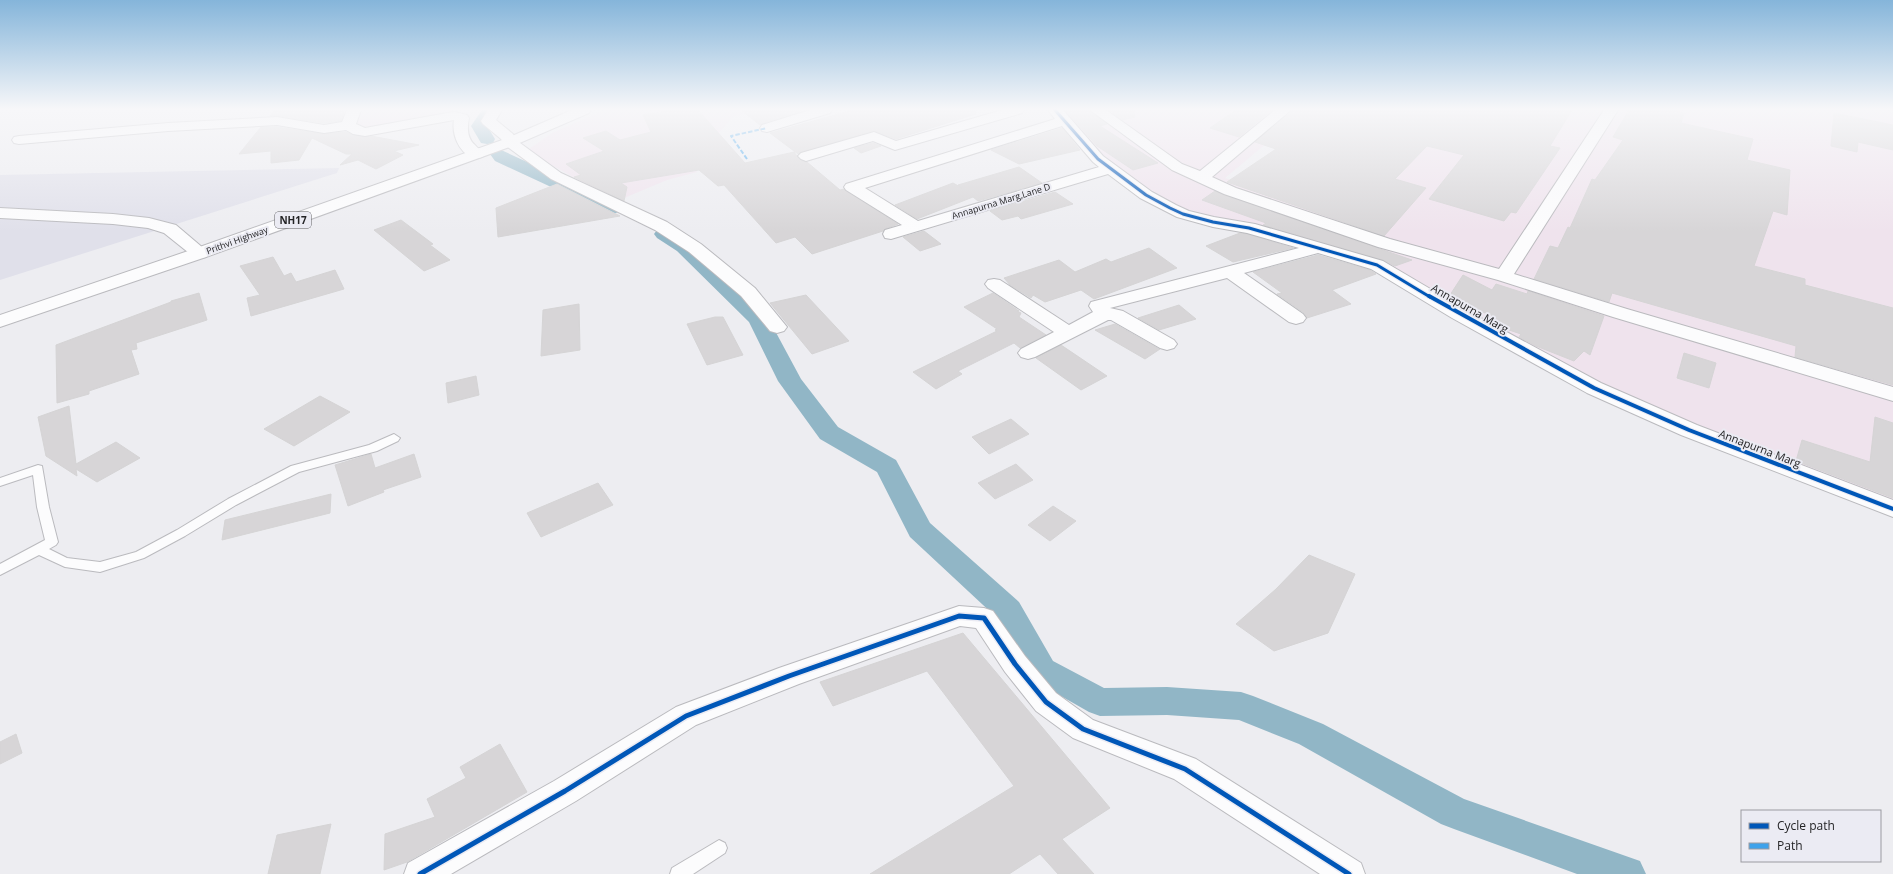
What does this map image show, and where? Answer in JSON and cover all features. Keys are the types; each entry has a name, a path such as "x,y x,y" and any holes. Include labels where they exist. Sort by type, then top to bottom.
{"main road":[{"path":"473,151 477,154"},
{"name":"Prithvi Highway","path":"0,321 200,253 486,151"},
{"path":"522,151 556,176 661,226 695,248 748,292 777,327"},
{"path":"806,156 824,151"},
{"path":"916,227 852,187 958,151"},
{"name":"Annapurna Marg","path":"1090,151 1098,160 1146,195 1183,214 1213,222 1249,228 1377,265 1459,314 1594,388 1690,430 1893,509"},
{"path":"1154,151 1177,167 1201,178 1259,201 1384,243 1504,276 1523,284 1893,394"},
{"path":"1201,178 1234,151"},
{"path":"1504,276 1585,151"},
{"name":"Annapurna Marg,Lane D","path":"891,234 1111,168"},
{"path":"0,213 114,219 149,223 170,229 200,253"},
{"path":"0,228 130,232 184,239"},
{"path":"1105,314 1098,306 1320,248"},
{"path":"1229,271 1296,318"},
{"path":"994,284 1068,333"},
{"path":"1028,353 1105,314 1116,315 1167,344"},
{"path":"420,874 565,791 686,716 796,674 959,616 984,618 1015,664 1046,702 1083,729 1126,747 1186,769 1349,874"}],"lane":[{"path":"38,549 65,562 100,567 140,555 232,502 295,469 373,448 394,438"},
{"path":"0,482 38,469 42,507 52,542 0,570"},
{"path":"678,874 719,848"}],"shaded area":[{"path":"526,151 689,151 697,172 667,180 617,201"},
{"path":"1099,151 1258,151 1225,178 1357,219 1406,168 1344,151 1893,151 1893,506 1594,385 1382,262 1183,213 1125,175"},
{"path":"339,168 337,173 0,280 0,175"}],"building":[{"path":"242,151 304,151 299,160 271,163 271,151 239,154"},
{"path":"339,151 395,151 403,155 376,169 358,160 340,165 352,154 346,154"},
{"path":"604,151 734,151 745,163 794,152 800,160 807,162 840,190 844,189 898,224 883,231 812,254 795,237 776,243 724,185 718,186 699,170 621,183 627,187 624,201 574,177 581,175 566,164"},
{"path":"794,151 805,151 801,152 798,154"},
{"path":"858,151 867,151 861,153"},
{"path":"993,151 1077,151 1019,164"},
{"path":"1104,151 1139,151 1158,163 1133,170"},
{"path":"1273,151 1422,151 1395,179 1426,188 1384,236 1227,182"},
{"path":"1447,151 1558,151 1516,213 1511,212 1504,221 1429,199 1464,155"},
{"path":"1615,151 1750,151 1747,160 1790,170 1787,215 1773,211 1754,266 1805,279 1805,285 1893,308 1893,385 1795,357 1796,346 1612,293 1609,302 1534,279 1550,246 1558,248 1568,227 1570,228 1592,179 1595,180"},
{"path":"1019,167 1042,183 978,201 973,197 917,219 895,205 953,183 962,188 958,185"},
{"path":"557,184 620,216 498,237 496,208"},
{"path":"1215,191 1412,260 1395,266 1383,260 1263,225 1266,223 1202,200"},
{"path":"1055,192 1073,204 1021,219 1018,216 1002,220 990,211"},
{"path":"401,220 433,244 430,245 450,260 424,271 374,230"},
{"path":"924,231 941,244 920,251 903,237"},
{"path":"1240,233 1293,248 1233,262 1206,246"},
{"path":"1149,248 1177,268 1094,299 1081,290 1045,302 1033,295 1031,298 1010,285 1004,278 1059,260 1075,272 1106,259 1111,262"},
{"path":"1318,255 1370,270 1376,274 1332,290 1351,304 1307,318 1304,313 1277,294 1282,293 1253,272"},
{"path":"273,257 284,276 291,273 296,282 335,270 344,289 251,316 247,298 260,295 240,266"},
{"path":"1463,275 1492,290 1496,284 1527,294 1528,291 1604,316 1590,355 1584,351 1574,361 1536,346 1519,337 1521,334 1500,327 1489,321 1492,315 1461,306 1448,298"},
{"path":"199,293 207,320 136,343 137,349 131,350 139,374 89,391 89,394 57,403 56,345 171,301"},
{"path":"993,293 1019,311 1017,311 1021,313 1019,317 1046,335 1020,348 1014,343 958,371 962,374 936,389 913,372 997,331 995,330 997,329 964,307"},
{"path":"806,295 849,341 812,354 770,303"},
{"path":"579,304 580,350 541,356 543,310"},
{"path":"1179,305 1196,319 1159,330 1138,318"},
{"path":"715,317 723,317 743,355 707,365 687,324"},
{"path":"1115,324 1160,349 1145,359 1095,330"},
{"path":"1061,345 1107,376 1081,390 1036,358"},
{"path":"1684,353 1716,363 1709,388 1677,378"},
{"path":"476,376 479,395 448,403 446,383"},
{"path":"320,396 350,412 294,446 264,429"},
{"path":"69,406 76,464 116,442 140,458 97,482 76,469 77,476 46,456 38,417"},
{"path":"1875,417 1893,423 1893,498 1796,461 1802,440 1870,462"},
{"path":"1011,419 1029,434 989,454 972,437"},
{"path":"371,454 375,468 414,454 421,477 383,490 384,492 348,506 335,465"},
{"path":"1016,464 1033,480 995,499 978,483"},
{"path":"598,483 613,505 541,537 527,513"},
{"path":"331,494 330,513 222,540 225,520"},
{"path":"1053,506 1076,521 1050,541 1028,525"},
{"path":"1309,555 1355,574 1328,633 1274,651 1236,624 1276,589"},
{"path":"963,633 1110,808 1062,839 1094,874 1058,874 1040,854 1009,874 870,874 1014,786 927,671 833,706 820,682"},
{"path":"16,734 22,753 0,764 0,742"},
{"path":"500,744 527,792 407,862 384,870 385,834 435,817 427,799 466,778 460,767"},
{"path":"331,824 320,874 268,874 277,835"}],"waterway":[{"path":"499,154 501,157 612,208"},
{"path":"664,234 684,247 758,319 790,381 829,433 887,466 920,530 1008,610 1042,670 1100,702 1167,701 1241,706 1311,734 1454,812 1627,874"}],"marked path":[{"path":"741,151 747,159"}],"cycle path":[{"path":"1091,151 1098,159 1146,195 1183,214 1213,222 1249,228 1377,265 1459,314 1594,388 1689,430 1893,509"},
{"path":"420,874 565,791 686,716 789,676 959,616 984,618 1015,664 1046,702 1083,729 1185,769 1349,874"}]}
